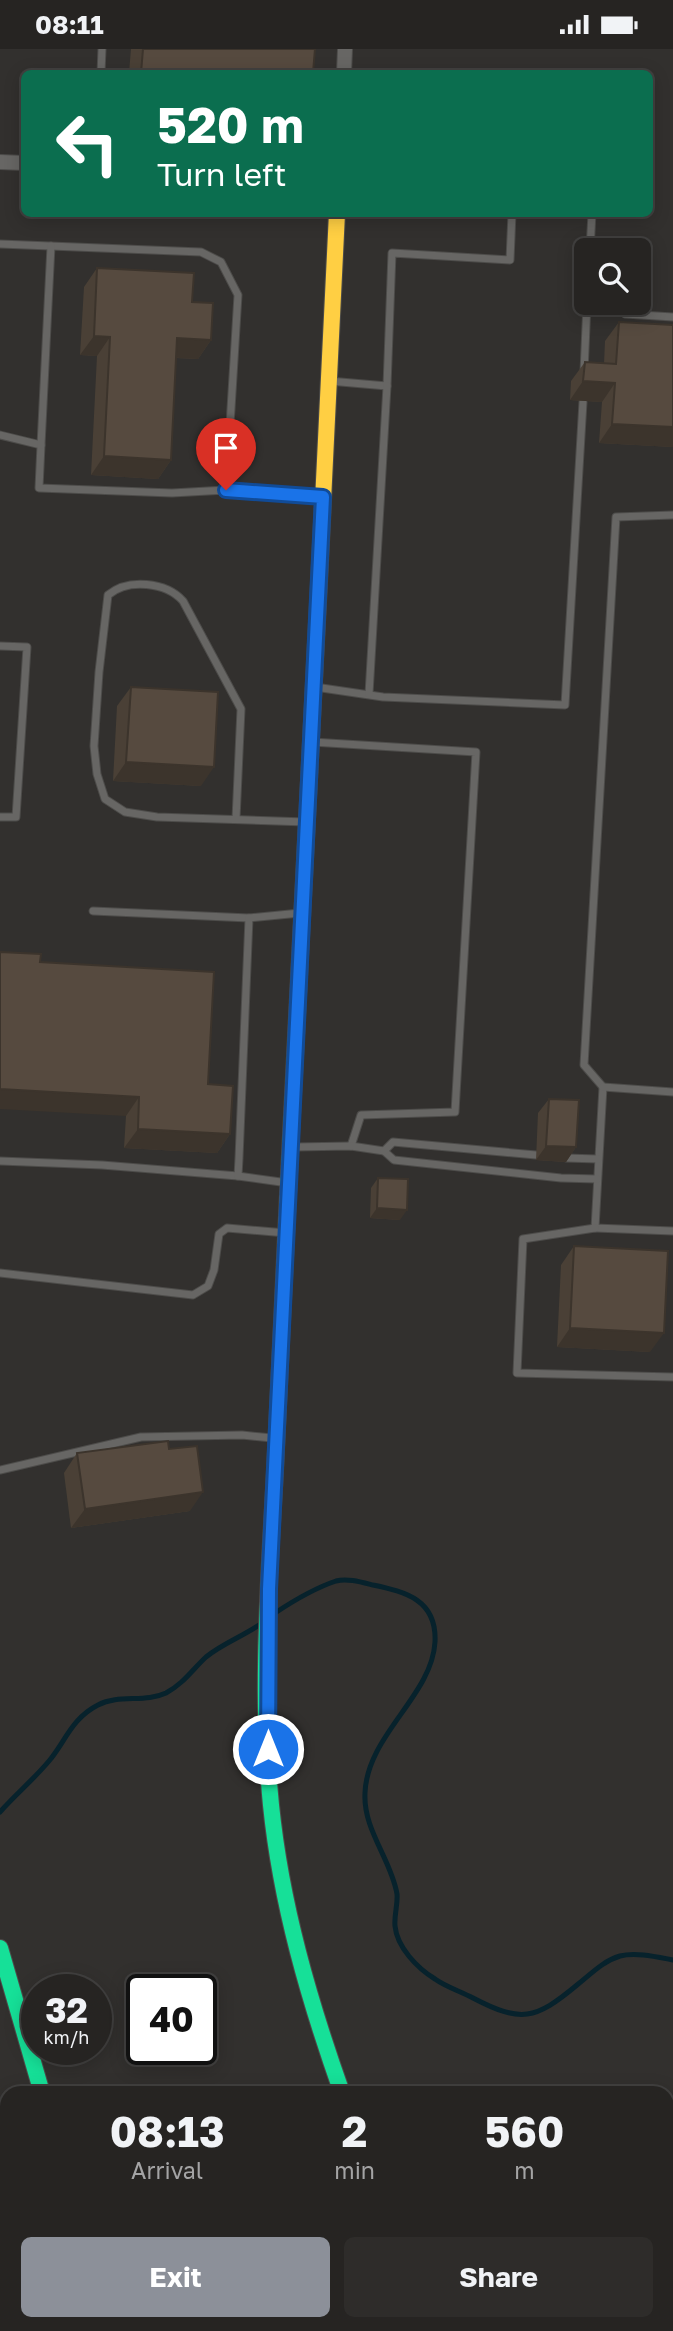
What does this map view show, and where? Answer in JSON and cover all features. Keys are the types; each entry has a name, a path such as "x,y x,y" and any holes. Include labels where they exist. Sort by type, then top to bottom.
{"main road":[{"path":"337,217 269,1589 268,1749 271,1808 279,1862 320,2032 339,2086"},
{"path":"0,1948 40,2086"}],"street":[{"path":"344,70 345,49"},
{"path":"0,162 21,163"}],"lane":[{"path":"101,70 102,49"},
{"path":"369,694 392,253 510,260 512,217"},
{"path":"591,238 592,217"},
{"path":"0,244 201,252 221,262 238,296 226,490"},
{"path":"51,246 39,488 172,493 226,490 323,497"},
{"path":"583,383 586,315"},
{"path":"641,315 673,317"},
{"path":"329,381 387,386"},
{"path":"314,687 383,697 565,705 583,402"},
{"path":"0,435 41,445"},
{"path":"595,1228 603,1087 584,1065 615,517 673,515"},
{"path":"236,819 241,709 183,601 174,591 146,585 117,587 108,595 94,745 97,774 105,799 125,812 157,817 307,822"},
{"path":"0,646 27,647 16,817 0,817"},
{"path":"311,742 476,752 455,1112 361,1115 351,1146"},
{"path":"93,911 249,918 302,913"},
{"path":"238,1176 249,918"},
{"path":"603,1087 673,1092"},
{"path":"384,1151 394,1142 536,1155"},
{"path":"291,1147 351,1146 384,1151 394,1160 561,1178 597,1179"},
{"path":"566,1158 598,1160"},
{"path":"0,1161 102,1165 289,1183"},
{"path":"0,1273 193,1295 208,1286 214,1270 219,1234 227,1228 286,1233"},
{"path":"673,1231 595,1228 523,1239 517,1373 673,1377"},
{"path":"0,1470 141,1437 242,1435 276,1439"}],"building":[{"path":"143,49 315,49 313,70 141,70"},
{"path":"97,268 194,273 192,302 213,303 211,340 177,338 171,460 104,456 110,337 94,336"},
{"path":"619,322 673,325 673,427 612,424 615,383 583,381 585,362 616,364"},
{"path":"131,687 218,692 214,767 126,762"},
{"path":"0,952 41,954 40,962 214,972 208,1084 233,1086 230,1134 138,1129 139,1097 0,1089"},
{"path":"549,1099 579,1100 576,1147 546,1146"},
{"path":"378,1178 408,1179 407,1210 377,1208"},
{"path":"574,1246 668,1251 664,1333 570,1328"},
{"path":"168,1441 169,1449 197,1446 203,1492 85,1509 77,1453"}],"waterway":[{"path":"275,1613 320,1587 345,1580 408,1595 425,1607 431,1616 435,1642 431,1662 423,1680 376,1753 368,1772 365,1793 368,1819 397,1894 397,1934 404,1949 421,1969 444,1984 490,2006 516,2014 527,2014 550,2005 614,1958 640,1955 673,1960"},
{"path":"0,1812 43,1768 75,1723 89,1710 106,1702 149,1698 166,1693 183,1681 206,1657 262,1623"}],"traffic: fast":[{"path":"288,1194 320,563"},
{"path":"275,1471 266,1680 271,1805 289,1915 318,2023 340,2086"},
{"path":"0,1948 40,2086"}],"traffic: slow":[{"path":"320,563 337,217"},
{"path":"275,1471 288,1194"}],"route":[{"path":"226,490 323,497 269,1589 268,1749"}]}
